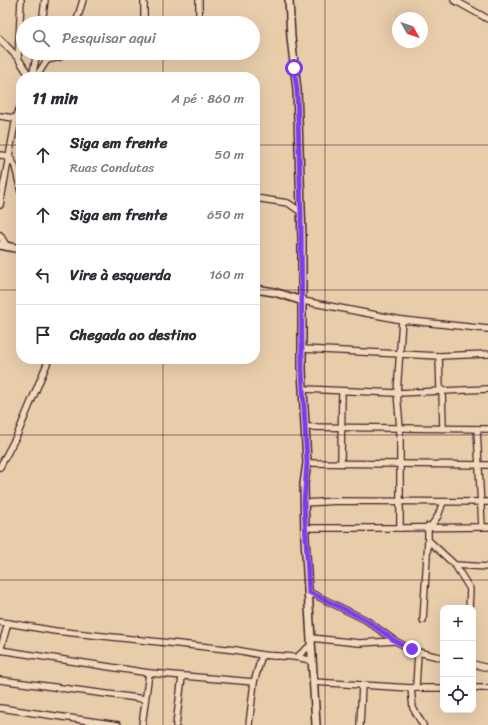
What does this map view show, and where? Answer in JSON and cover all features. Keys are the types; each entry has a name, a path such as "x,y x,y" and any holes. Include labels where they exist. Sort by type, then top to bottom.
{"street":[{"path":"20,16 21,0"},
{"path":"43,16 46,0"},
{"path":"78,16 83,0"},
{"path":"144,0 144,16"},
{"path":"199,0 199,15"},
{"path":"289,0 298,108 307,463 304,503 316,725"},
{"path":"454,0 488,19"},
{"path":"0,39 16,56"},
{"path":"19,60 28,72"},
{"path":"32,72 35,60"},
{"path":"39,72 47,60"},
{"path":"0,116 16,119"},
{"path":"0,205 16,127"},
{"path":"0,155 9,156"},
{"path":"9,156 16,170"},
{"path":"260,199 288,203 301,212"},
{"path":"0,235 4,246 16,248"},
{"path":"260,290 274,292 303,301 402,320 488,329"},
{"path":"400,528 400,428 397,393 402,320"},
{"path":"303,349 439,356 488,354"},
{"path":"439,356 443,428"},
{"path":"0,467 14,440 47,364"},
{"path":"304,389 397,393 488,389"},
{"path":"341,463 342,391"},
{"path":"305,427 488,429"},
{"path":"305,528 400,528 430,526 485,527 481,502 477,429"},
{"path":"307,463 488,465"},
{"path":"304,503 339,501 488,502"},
{"path":"423,620 430,526 438,516 443,502"},
{"path":"428,540 455,566 470,589 469,605"},
{"path":"455,566 488,567"},
{"path":"309,592 370,623 395,641 418,652 440,657"},
{"path":"0,622 55,631 236,650 262,655 283,657 298,656 312,661"},
{"path":"8,624 0,650 149,673 254,682"},
{"path":"311,638 359,643 395,641"},
{"path":"298,656 311,646"},
{"path":"418,652 413,688 413,708 423,725"},
{"path":"249,725 254,682 262,655"},
{"path":"476,665 488,668"},
{"path":"142,725 149,673"},
{"path":"176,725 182,677"},
{"path":"0,680 145,699"},
{"path":"313,682 413,688 440,688"},
{"path":"360,725 362,685"},
{"path":"476,688 488,688"},
{"path":"0,708 118,725"}],"route":[{"path":"294,68 297,90 301,212 303,301 302,370 307,463 304,484 304,503 309,592 366,620 395,641 412,649"}]}
